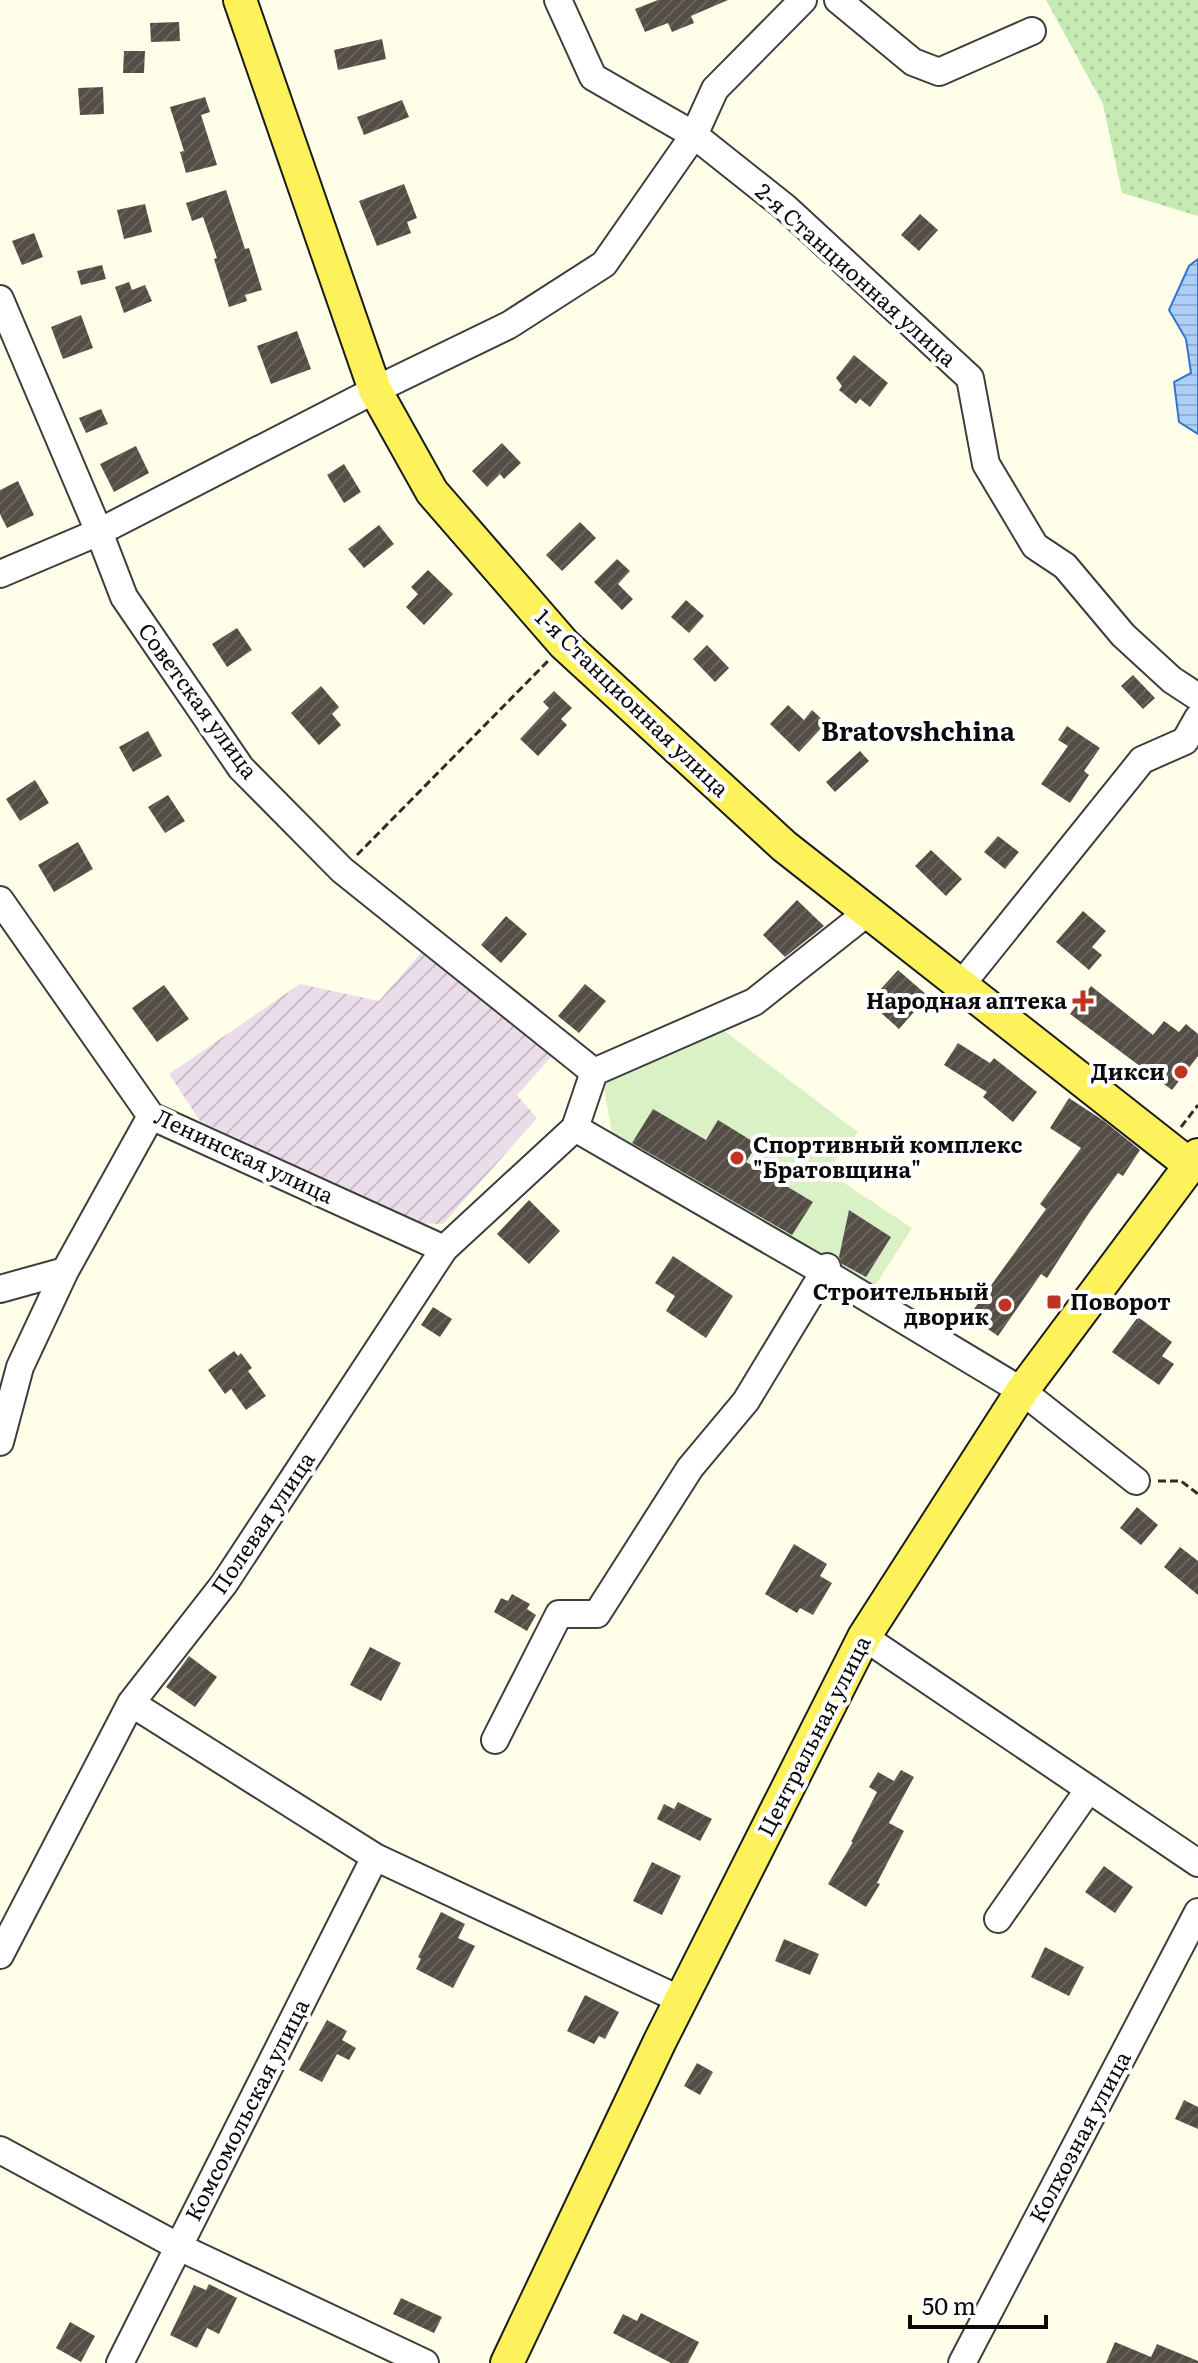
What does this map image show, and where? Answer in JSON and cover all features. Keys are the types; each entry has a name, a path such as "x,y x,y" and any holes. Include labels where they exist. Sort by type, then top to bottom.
{"main road":[{"name":"1-я Станционная улица","path":"240,0 375,390 432,492 564,644 784,846 961,985 1194,1160"},
{"name":"Центральная улица","path":"507,2363 681,2000 864,1637 1022,1391 1194,1160"}],"street":[{"name":"2-я Станционная улица","path":"558,0 593,77 694,135 786,208 970,378 986,464 1035,546 1065,566 1123,635 1172,680 1198,697"},
{"path":"0,574 99,532 509,325 604,264 694,135 715,89 803,0"},
{"path":"838,0 913,62 939,72 1032,31"},
{"name":"Советская улица","path":"0,299 124,597 241,768 342,870 594,1072"},
{"path":"961,985 1142,760 1192,750 1198,718"},
{"name":"Ленинская улица","path":"0,900 151,1116 444,1249"},
{"path":"868,912 754,1002 594,1072 575,1128 826,1270 1022,1391 1136,1481"},
{"path":"0,1442 20,1367 65,1271 151,1116"},
{"name":"Полевая улица","path":"0,1955 131,1703 224,1584 444,1249 575,1128"},
{"path":"495,1740 559,1614 597,1614 690,1468 746,1401 826,1270"},
{"path":"0,1289 65,1271"},
{"path":"864,1637 1198,1863"},
{"path":"131,1703 375,1857 681,2000"},
{"path":"998,1919 1089,1789"},
{"name":"Комсомольская улица","path":"120,2363 375,1857"},
{"name":"Колхозная улица","path":"962,2363 1198,1912"},
{"path":"0,2150 179,2247 425,2363"}],"path":[{"path":"342,870 564,644"},
{"path":"1136,1481 1181,1481 1198,1494"}],"shaded area":[{"path":"426,947 554,1054 517,1095 537,1118 443,1224 408,1223 200,1121 169,1074 300,984 379,1001"}],"green space":[{"path":"1046,0 1198,0 1198,216 1122,193 1103,104"},
{"name":"Спортивный комплекс \"Братовщина\"","path":"719,1027 858,1132 826,1171 912,1228 871,1292 614,1145 602,1077"}],"water":[{"path":"1198,259 1198,434 1179,422 1174,382 1191,373 1186,339 1169,310 1189,266"}],"building":[{"path":"658,0 728,0 691,16 694,23 672,32 668,23 645,32 635,9"},
{"path":"179,22 180,41 151,42 150,23"},
{"path":"382,39 386,59 338,70 334,50"},
{"path":"124,51 145,51 144,73 123,73"},
{"path":"103,87 104,114 80,115 78,88"},
{"path":"205,97 210,112 201,115 217,165 186,173 180,152 184,151 170,107"},
{"path":"402,100 409,117 364,135 357,117"},
{"path":"404,184 417,218 407,222 411,233 377,246 359,201"},
{"path":"226,190 262,290 245,295 247,301 229,307 203,217 192,221 186,203"},
{"path":"145,204 152,232 124,239 117,210"},
{"path":"920,214 938,230 919,251 901,235"},
{"path":"34,233 43,257 22,265 12,241"},
{"path":"102,265 106,279 81,285 77,271"},
{"path":"129,282 132,290 145,285 152,301 124,313 115,287"},
{"path":"81,315 93,348 63,359 51,327"},
{"path":"297,331 311,369 271,384 257,346"},
{"path":"854,355 888,383 870,407 860,399 856,404 839,390 842,386 836,378"},
{"path":"101,409 108,424 86,433 79,418"},
{"path":"502,443 521,463 504,479 500,474 487,487 472,471"},
{"path":"136,446 149,473 114,492 100,464"},
{"path":"344,464 361,492 344,503 327,475"},
{"path":"18,481 34,515 7,528 0,514 0,490"},
{"path":"580,522 596,538 562,571 546,555"},
{"path":"379,525 394,544 364,568 348,549"},
{"path":"617,559 630,571 618,584 633,599 622,610 594,582"},
{"path":"428,570 453,594 424,625 406,607 418,594 411,587"},
{"path":"686,600 704,616 689,633 671,617"},
{"path":"237,628 252,650 227,667 212,644"},
{"path":"707,645 729,668 715,682 693,659"},
{"path":"1133,675 1155,698 1143,709 1121,686"},
{"path":"321,686 339,707 332,714 341,725 319,745 291,713"},
{"path":"554,691 572,708 561,719 567,725 538,756 520,739 549,708 543,702"},
{"path":"788,705 804,720 812,710 826,723 799,752 770,724"},
{"path":"1067,726 1100,748 1084,771 1089,775 1070,803 1041,784 1068,746 1058,740"},
{"path":"148,731 162,756 133,772 119,747"},
{"path":"860,751 869,761 835,792 826,782"},
{"path":"35,780 49,803 20,821 6,799"},
{"path":"168,795 185,821 165,833 148,807"},
{"path":"998,836 1019,852 1005,869 984,852"},
{"path":"78,842 93,869 54,892 38,865"},
{"path":"931,850 962,879 946,896 915,866"},
{"path":"797,900 824,926 785,957 763,935"},
{"path":"1083,911 1106,931 1092,947 1102,955 1089,970 1056,942"},
{"path":"506,916 527,934 501,963 481,945"},
{"path":"898,970 928,996 899,1029 869,1002"},
{"path":"585,984 606,1001 579,1033 558,1016"},
{"path":"164,985 189,1019 157,1042 132,1008"},
{"path":"1091,986 1153,1035 1164,1021 1179,1032 1186,1024 1198,1034 1198,1056 1172,1090 1070,1014"},
{"path":"958,1043 990,1063 994,1058 1037,1092 1013,1122 983,1097 987,1092 944,1065"},
{"path":"1069,1098 1140,1150 1123,1176 1118,1173 1047,1278 1041,1274 998,1336 969,1316 1046,1209 1040,1204 1081,1148 1050,1128"},
{"path":"653,1109 706,1140 718,1120 757,1144 746,1162 813,1202 792,1235 632,1143"},
{"path":"529,1200 560,1231 529,1264 497,1234"},
{"path":"849,1210 891,1237 866,1277 842,1264 839,1257"},
{"path":"673,1256 733,1296 706,1338 666,1311 675,1296 655,1283"},
{"path":"433,1307 452,1319 440,1337 421,1325"},
{"path":"1138,1317 1172,1342 1162,1356 1174,1364 1159,1385 1112,1352"},
{"path":"234,1351 238,1356 241,1353 252,1368 248,1371 266,1396 246,1410 231,1389 225,1394 208,1370"},
{"path":"1137,1507 1158,1525 1141,1545 1120,1528"},
{"path":"794,1544 827,1564 820,1576 832,1583 813,1615 800,1608 797,1613 765,1594"},
{"path":"1180,1547 1198,1561 1198,1595 1164,1567"},
{"path":"512,1594 530,1604 527,1609 536,1615 527,1631 494,1612 501,1598 508,1601"},
{"path":"370,1647 401,1663 381,1701 350,1685"},
{"path":"189,1656 217,1677 195,1707 166,1687"},
{"path":"901,1770 914,1777 889,1823 904,1831 866,1907 828,1884 877,1792 869,1787 878,1772 894,1781"},
{"path":"678,1802 712,1819 700,1841 657,1819 664,1804 674,1809"},
{"path":"652,1862 681,1876 662,1915 633,1901"},
{"path":"1104,1866 1133,1887 1115,1913 1085,1892"},
{"path":"441,1912 465,1924 458,1938 475,1946 453,1988 416,1969 421,1959 418,1957"},
{"path":"784,1939 819,1954 810,1975 775,1961"},
{"path":"1045,1947 1084,1967 1069,1996 1031,1977"},
{"path":"585,1995 619,2012 605,2039 599,2036 594,2044 567,2031"},
{"path":"327,2020 347,2031 342,2040 356,2048 349,2060 337,2054 322,2082 299,2070"},
{"path":"697,2063 713,2072 700,2095 684,2086"},
{"path":"1184,2100 1198,2107 1198,2129 1175,2119"},
{"path":"209,2284 237,2298 219,2334 207,2328 197,2348 170,2335 194,2285 206,2290"},
{"path":"401,2298 442,2317 434,2333 393,2314"},
{"path":"641,2313 699,2342 688,2363 671,2363 613,2333 623,2314 637,2321"},
{"path":"70,2322 95,2336 81,2362 56,2348"},
{"path":"1115,2342 1151,2357 1157,2344 1198,2363 1106,2363"}],"place":[{"name":"Народная аптека","path":"1083,1001"},
{"name":"Дикси","path":"1181,1072"},
{"name":"Спортивный комплекс \"Братовщина\"","path":"737,1158"},
{"name":"Поворот","path":"1054,1302"},
{"name":"Строительный дворик","path":"1005,1305"}],"district":[{"name":"Bratovshchina","path":"918,732"}]}
